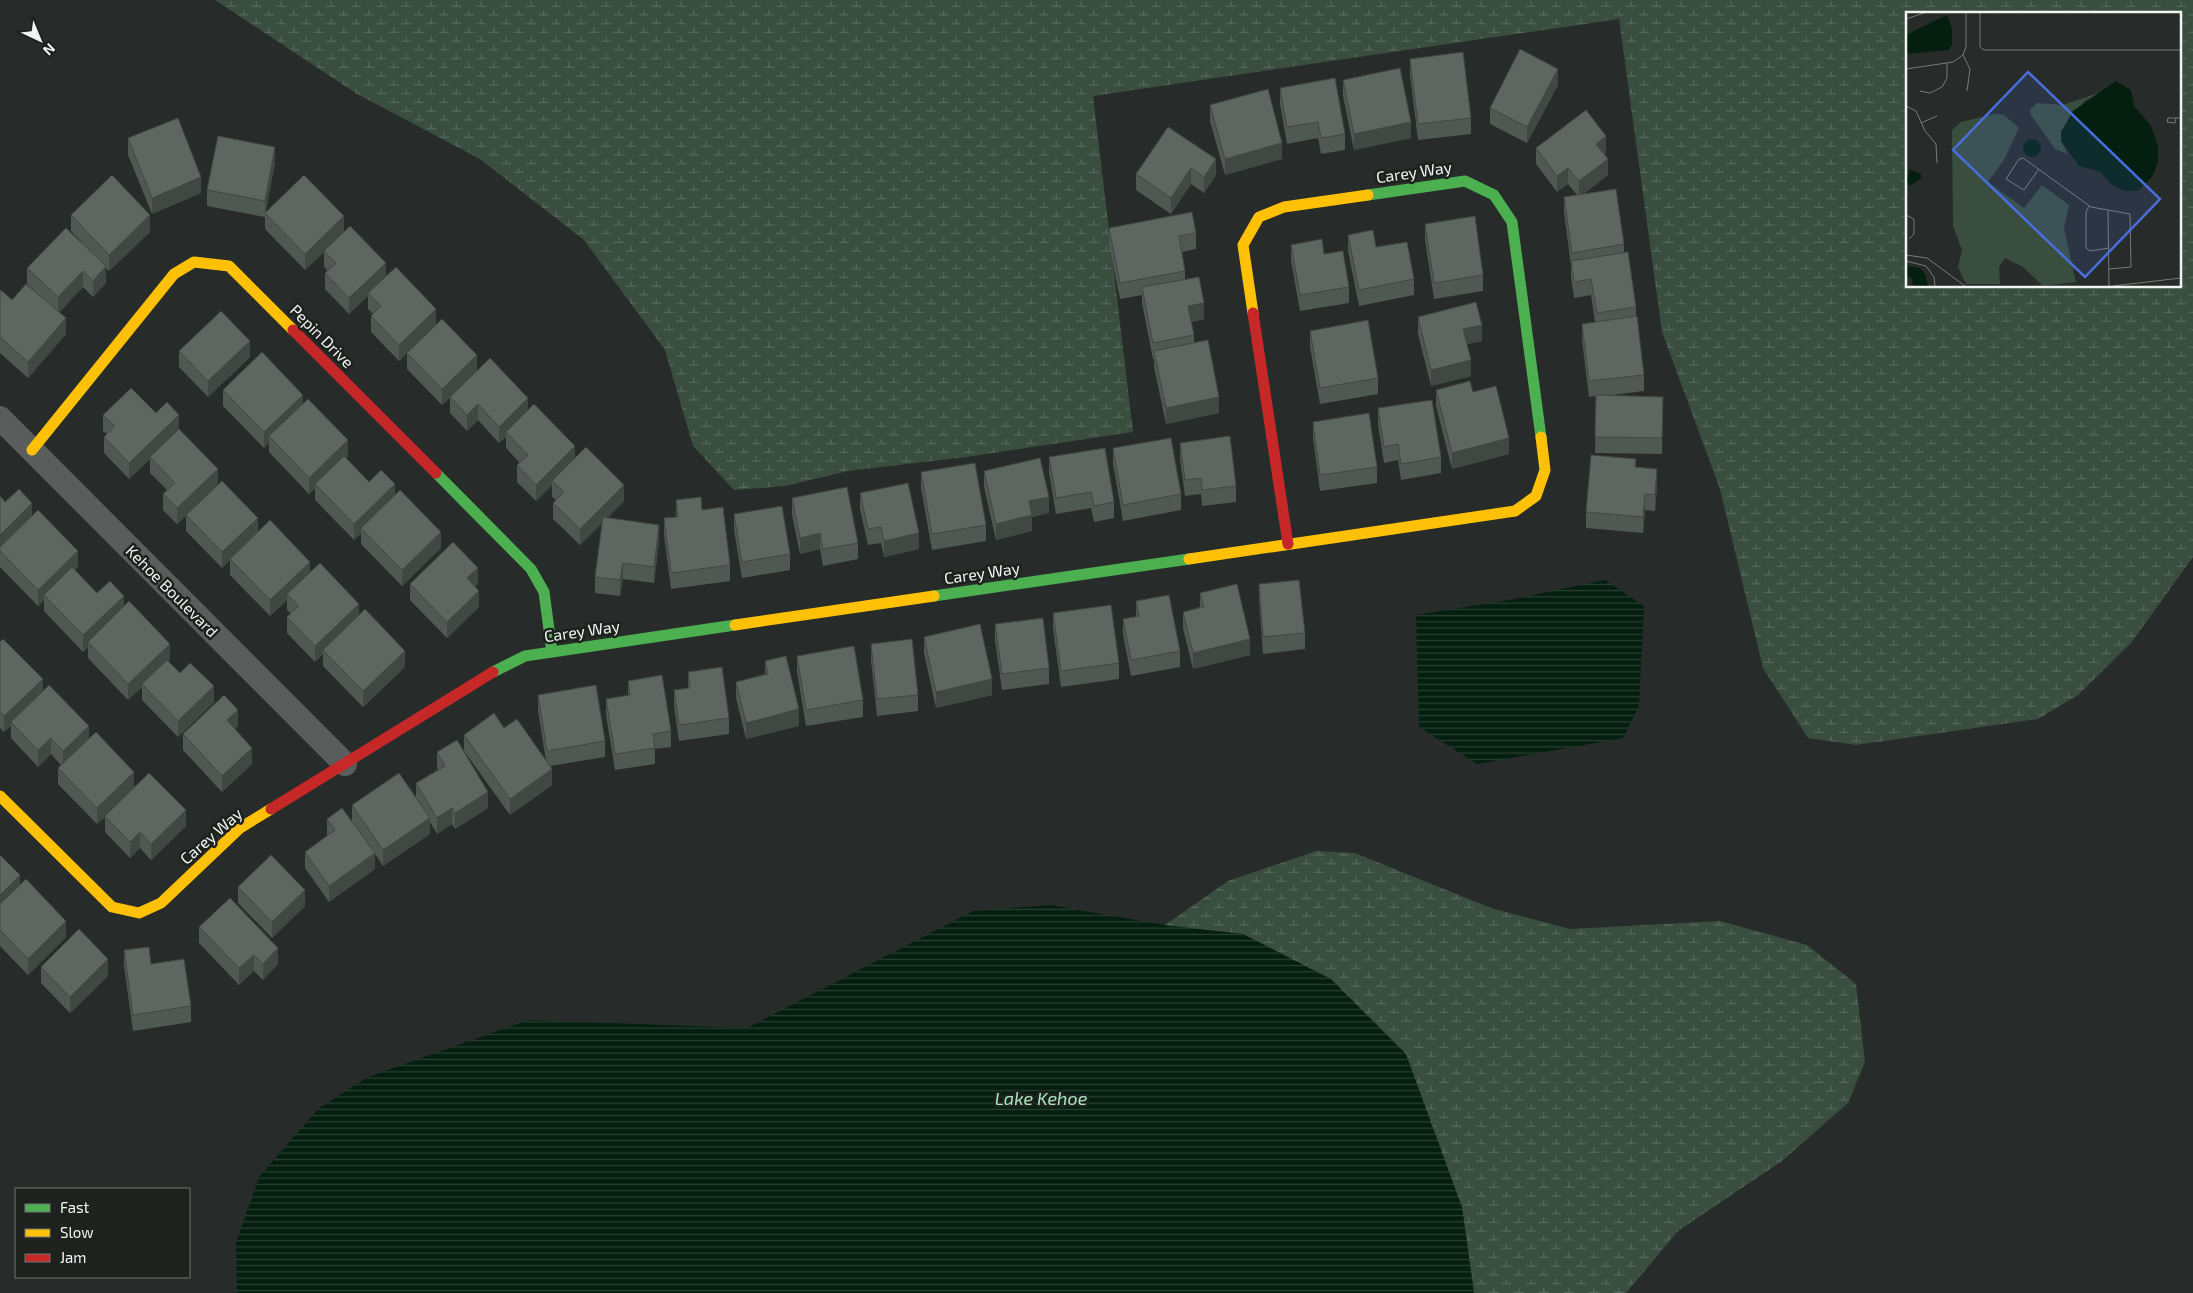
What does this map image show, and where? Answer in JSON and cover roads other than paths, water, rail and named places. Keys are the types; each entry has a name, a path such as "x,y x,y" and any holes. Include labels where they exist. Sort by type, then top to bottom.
{"street":[{"name":"Carey Way","path":"0,796 112,907 139,914 162,903 240,828 494,671 524,656 1515,511 1536,496 1545,470 1512,222 1494,195 1465,181 1284,207 1259,217 1242,245 1288,544"},
{"name":"Pepin Drive","path":"32,450 174,274 194,262 229,266 532,569 544,592 552,652"},
{"name":"Kehoe Boulevard","path":"0,418 345,764"}],"water":[{"path":"1605,580 1644,606 1639,706 1623,738 1477,764 1419,727 1416,615 1509,600"},
{"name":"Lake Kehoe","path":"1050,905 1165,925 1243,934 1331,979 1406,1054 1462,1207 1474,1293 237,1293 236,1243 259,1177 319,1108 368,1077 528,1020 747,1028 973,911"}]}
